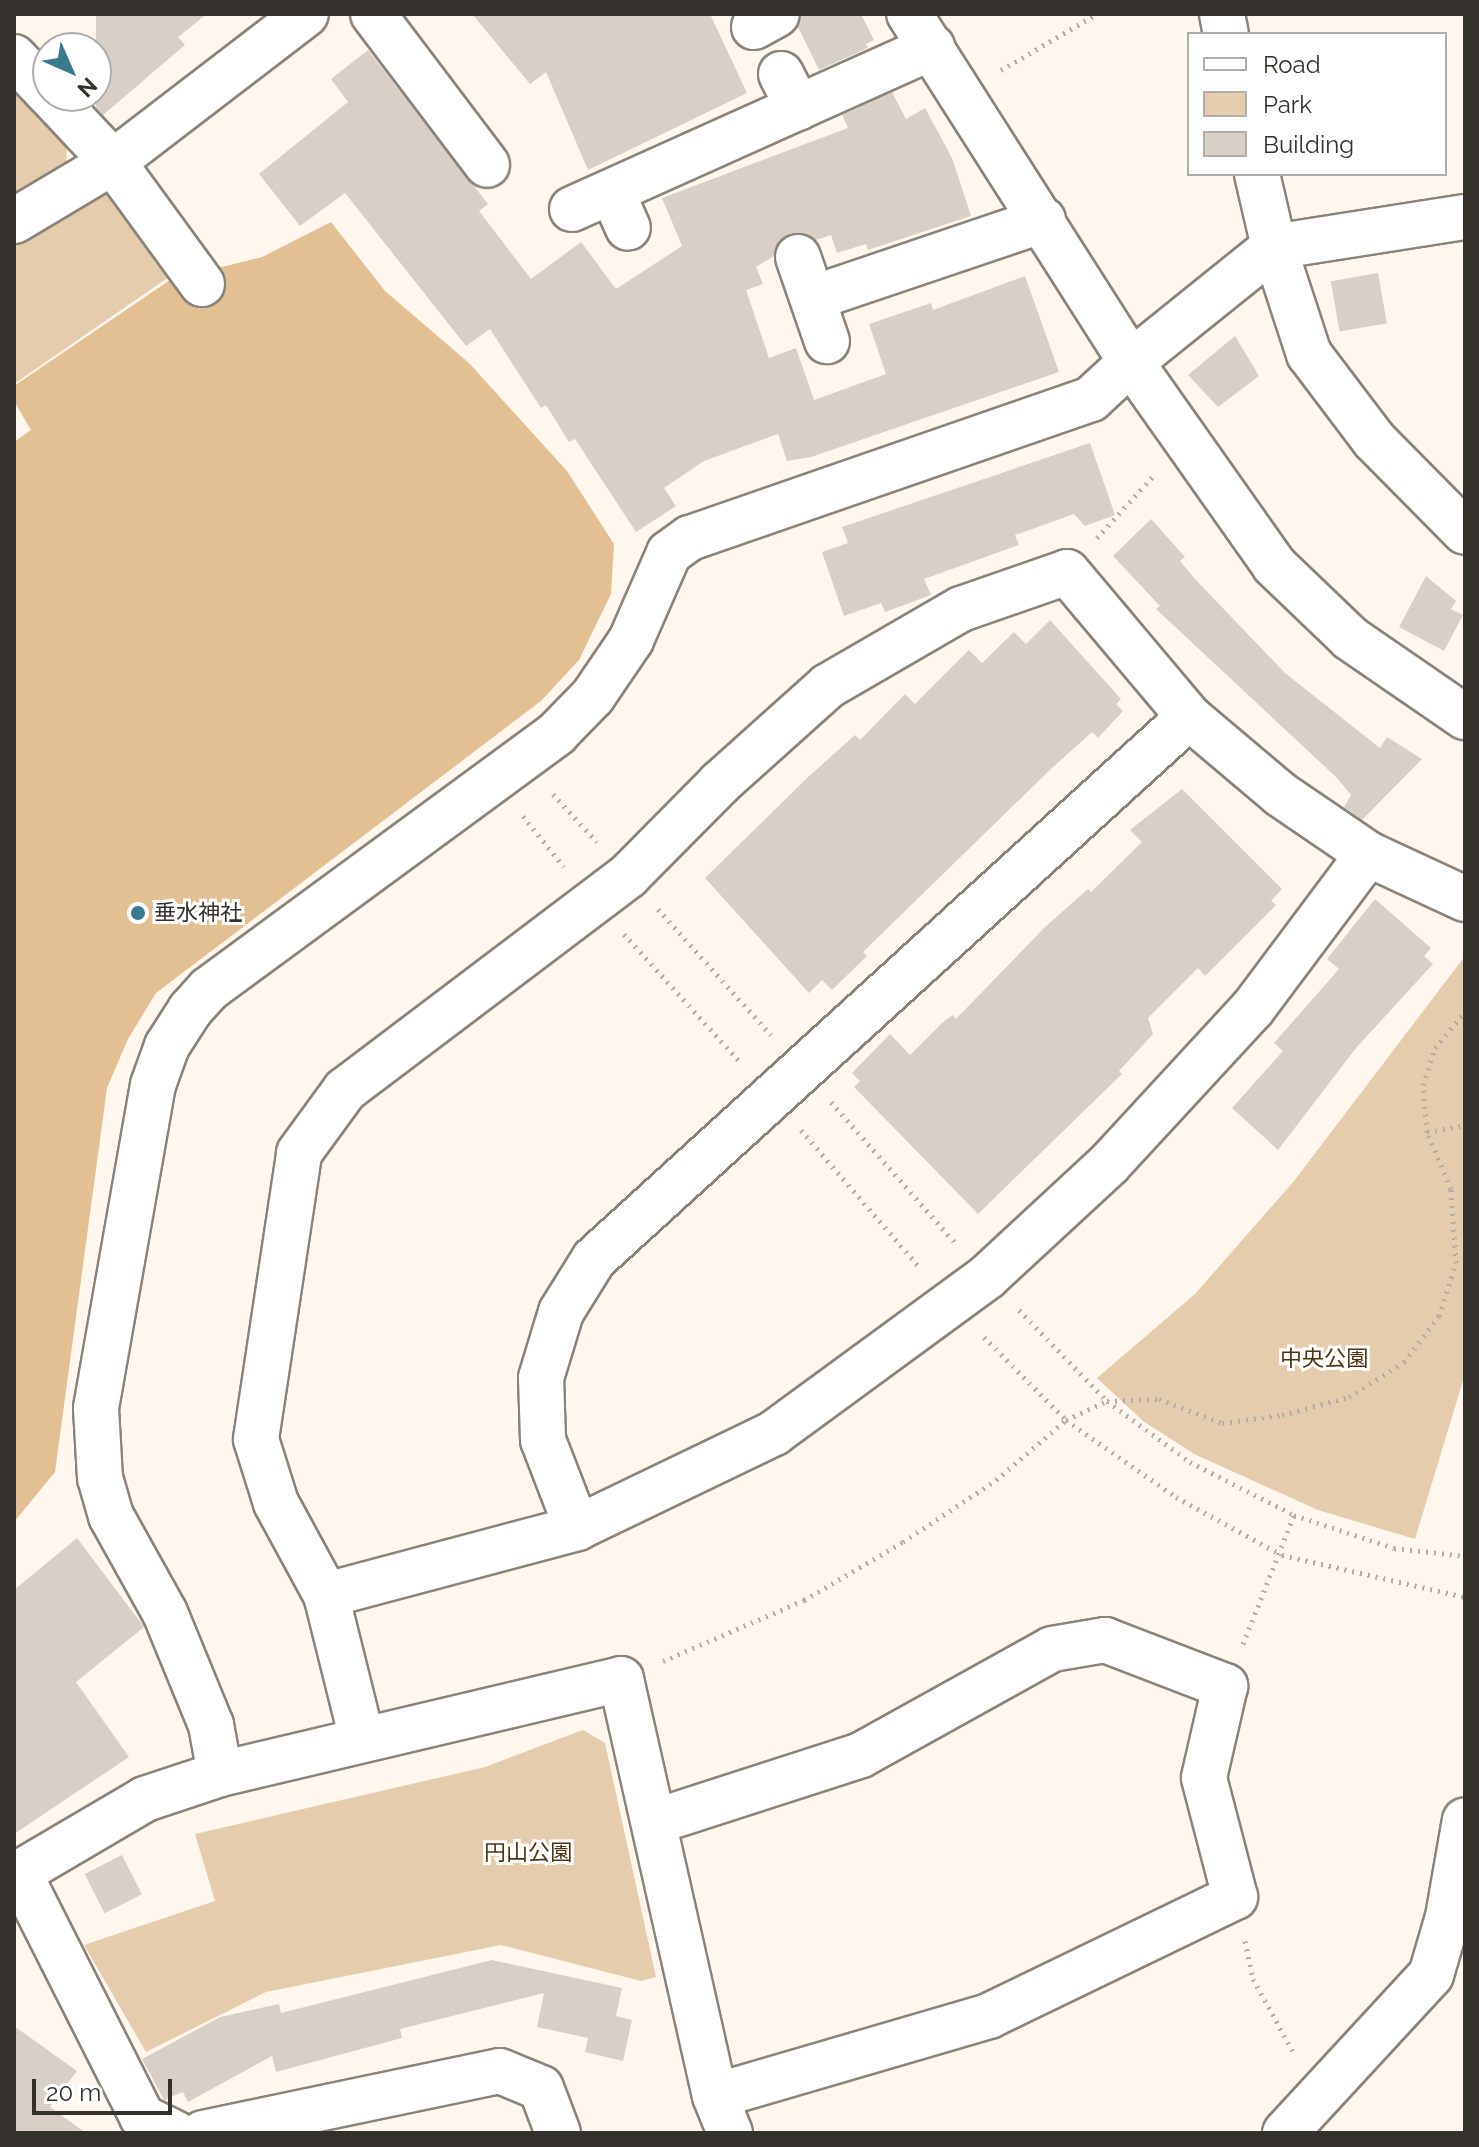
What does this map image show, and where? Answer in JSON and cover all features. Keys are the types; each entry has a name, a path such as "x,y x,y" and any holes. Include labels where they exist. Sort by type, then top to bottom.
{"street":[{"path":"14,221 113,162 306,14"},
{"path":"373,14 487,165"},
{"path":"572,209 620,210 789,91 920,30 1131,362 1187,437 1274,565 1350,638 1465,717"},
{"path":"14,57 32,76"},
{"path":"66,112 113,162 202,284"},
{"path":"1257,176 1274,247 1309,354 1374,440 1423,494 1465,532"},
{"path":"220,1774 211,1725 165,1613 111,1516 98,1449 96,1408 157,1072 182,1022 209,989 508,773 593,696 631,640 669,553 690,538 1091,399 1131,362 1274,247 1465,217"},
{"path":"813,298 1043,220"},
{"path":"798,257 827,341"},
{"path":"1423,494 1465,485"},
{"path":"362,1739 326,1595 276,1503 256,1439 299,1153 345,1090 610,888 828,686 961,609 1067,572 1189,717 1280,794 1368,854 1465,899"},
{"path":"577,1528 543,1440 541,1378 561,1312 594,1259 1189,717"},
{"path":"326,1595 577,1528 774,1433 987,1277 1109,1164 1253,1008 1368,854"},
{"path":"175,2133 142,2117 17,1874 145,1799 220,1774 621,1679 657,1821 723,2114 989,2016 1235,1897 1204,1778 1225,1686 1105,1640 1052,1649 861,1755 657,1821"},
{"path":"1285,2133 1431,1975 1457,1919 1465,1820"},
{"path":"203,2133 500,2071 541,2088 558,2133"}],"path":[{"path":"962,93 1097,14"},
{"path":"1067,572 1187,437"},
{"path":"508,773 553,794 610,888 786,1082 952,1304 1066,1420 1176,1497 1282,1555 1465,1597"},
{"path":"508,773 524,819 610,888 786,1082 987,1277 1107,1401 1190,1462 1294,1515 1394,1548 1465,1556"},
{"path":"621,1679 804,1600 903,1542 996,1480 1066,1420 1107,1401 1159,1399 1222,1423 1282,1415 1349,1397 1404,1362 1439,1316 1456,1263 1451,1189 1427,1132 1423,1085 1435,1048 1465,1012"},
{"path":"1427,1132 1465,1125"},
{"path":"1225,1686 1282,1555 1294,1515"},
{"path":"1235,1897 1253,1979 1322,2096"}],"green space":[{"path":"14,88 32,107 32,112 36,112 67,145 66,169 14,199"},
{"path":"109,188 169,277 14,384 14,245"},
{"name":"中央公園","path":"1465,956 1465,1374 1415,1539 1318,1510 1194,1454 1143,1421 1097,1378 1195,1294 1294,1181"},
{"name":"円山公園","path":"583,1730 605,1743 656,1977 641,1981 501,1945 266,1992 146,2052 84,1945 215,1901 195,1834 485,1767"}],"shaded area":[{"name":"垂水神社","path":"331,222 385,291 469,363 567,471 614,544 611,594 579,660 541,701 156,993 128,1039 107,1088 55,1472 14,1522 14,442 31,430 14,401 14,386 170,280 262,257"}],"building":[{"path":"96,14 207,14 178,37 185,45 112,107 112,32 96,32"},
{"path":"472,14 710,14 747,93 588,170 546,72 530,84"},
{"path":"802,14 861,14 874,40 866,44 868,48 819,70 798,27"},
{"path":"368,50 488,204 479,211 531,279 581,242 616,289 682,246 662,198 848,128 842,115 892,92 906,119 925,108 952,158 971,216 868,250 866,244 837,253 831,235 816,240 791,233 780,240 774,256 756,267 763,284 746,290 769,358 796,348 814,400 886,374 869,324 931,303 933,310 1025,276 1059,372 811,457 787,461 778,434 704,461 664,488 676,506 636,532 575,439 569,442 546,405 541,408 490,329 466,346 345,193 300,226 259,174 348,102 331,79"},
{"path":"1378,273 1387,323 1340,332 1331,281"},
{"path":"1235,336 1259,376 1218,407 1188,375"},
{"path":"1090,443 1115,515 1085,526 1074,514 1015,535 1019,545 924,579 931,595 885,612 881,603 844,616 822,552 848,543 842,527"},
{"path":"1151,519 1185,557 1180,561 1195,579 1285,673 1380,748 1387,737 1422,759 1362,820 1344,807 1351,795 1337,778 1156,609 1160,606 1113,556"},
{"path":"1426,576 1456,601 1451,609 1463,615 1444,651 1399,627"},
{"path":"1050,620 1121,699 1116,704 1123,711 1098,738 1092,732 1052,768 863,952 867,956 832,990 822,980 809,993 705,878 806,779 855,735 860,740 905,694 915,704 969,650 982,663 1014,632 1026,644"},
{"path":"1182,789 1282,889 1271,901 1276,905 1205,976 1198,968 1148,1018 1153,1034 1119,1071 1122,1074 978,1214 854,1087 860,1081 852,1073 890,1034 910,1055 943,1022 953,1015 956,1019 1045,927 1088,889 1091,892 1142,842 1130,830"},
{"path":"1375,899 1431,948 1424,956 1433,964 1356,1048 1278,1150 1232,1108 1283,1051 1274,1043 1339,969 1327,959"},
{"path":"77,1538 144,1627 76,1682 129,1757 14,1834 14,1590"},
{"path":"122,1855 142,1894 105,1913 85,1874"},
{"path":"492,1960 622,1988 616,2016 632,2020 623,2061 585,2052 588,2038 537,2027 544,1993 400,2029 402,2038 276,2072 272,2056 188,2102 183,2092 164,2100 142,2059 220,2017 279,2004 281,2013"},
{"path":"14,2026 77,2071 50,2107 86,2133 14,2133"}],"place":[{"name":"垂水神社","path":"138,913"}]}
